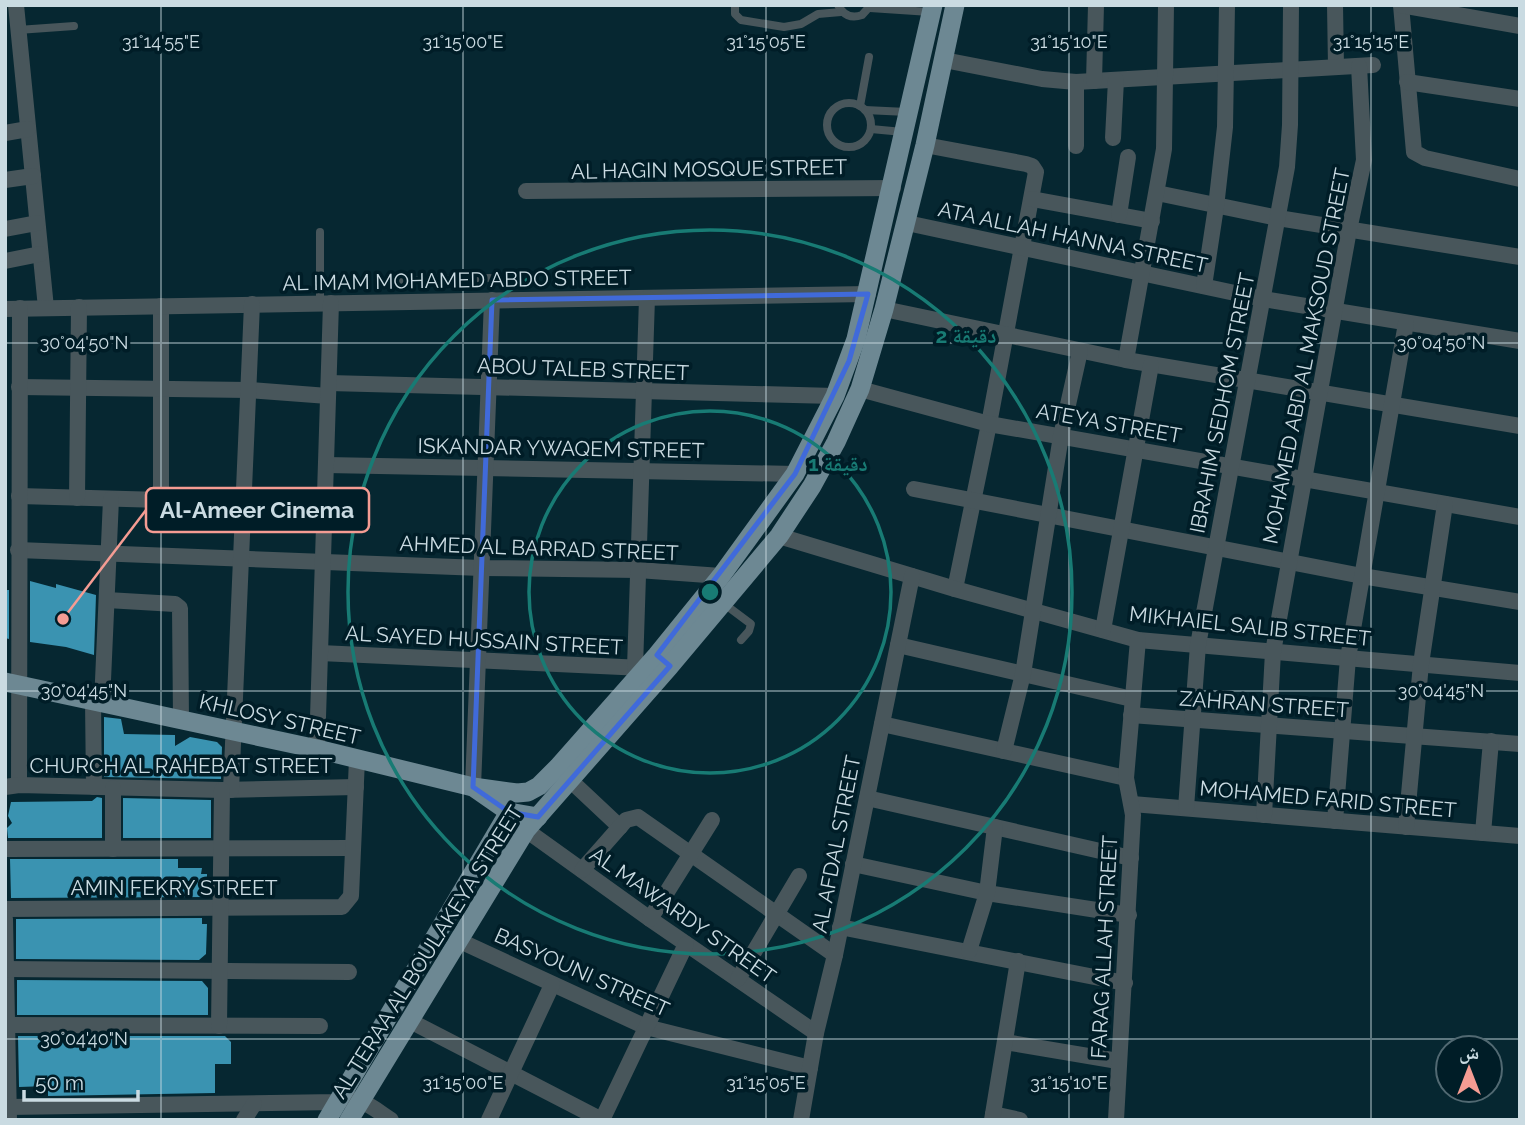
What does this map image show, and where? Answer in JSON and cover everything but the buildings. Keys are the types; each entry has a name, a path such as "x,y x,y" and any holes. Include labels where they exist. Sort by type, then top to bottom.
{"main road":[{"path":"933,9 954,11"},
{"name":"AL TERAA AL BOULAKEYA STREET","path":"349,1120 532,824 571,780 652,664 721,576 795,474 835,396 856,339 933,9"},
{"name":"AL TERAA AL BOULAKEYA STREET","path":"473,787 517,793 528,792 539,786 652,664 723,603 779,536 812,486 860,389 884,309 907,223 954,11"},
{"name":"KHLOSY STREET","path":"12,683 473,787 532,824"},
{"name":"AL TERAA AL BOULAKEYA STREET","path":"327,1120 509,812"}],"street":[{"path":"1094,81 1097,5"},
{"path":"1126,360 1165,140 1166,5"},
{"path":"1204,286 1225,117 1227,5"},
{"name":"IBRAHIM SEDHOM STREET","path":"1186,808 1198,645 1288,155 1291,5"},
{"path":"944,61 1042,79 1076,82 1336,68 1335,5"},
{"path":"1520,26 1401,5 1413,148 1418,156 1520,178"},
{"path":"14,18 22,68 46,308"},
{"name":"MOHAMED ABD AL MAKSOUD STREET","path":"1264,815 1273,652 1364,160 1366,66 1336,68"},
{"path":"5,71 22,68"},
{"path":"1112,138 1116,79"},
{"path":"1076,82 1076,146"},
{"path":"1407,82 1520,99"},
{"path":"5,133 28,129"},
{"path":"925,145 1032,166 1036,172 955,589"},
{"path":"1119,215 1128,157"},
{"path":"5,180 33,176"},
{"name":"AL HAGIN MOSQUE STREET","path":"526,191 893,188"},
{"path":"1157,193 1278,218 1520,257"},
{"path":"1032,199 1152,221"},
{"path":"5,229 37,223"},
{"name":"ATA ALLAH HANNA STREET","path":"907,223 1263,299 1520,341"},
{"path":"5,261 40,254"},
{"name":"AL IMAM MOHAMED ABDO STREET","path":"13,308 326,303 468,290 492,300 868,294"},
{"path":"647,298 638,570 652,664"},
{"path":"473,787 492,300"},
{"path":"317,750 329,389 326,303"},
{"path":"219,1026 221,848 234,732 252,304"},
{"path":"161,306 161,501"},
{"path":"77,498 79,307"},
{"path":"12,786 12,576 19,550 19,496 12,461 19,387 12,355 13,308"},
{"path":"884,309 1151,365 1520,426"},
{"path":"1335,821 1348,658 1406,323"},
{"path":"1004,751 1023,674 1061,436 1080,351"},
{"path":"1103,631 1151,365"},
{"name":"ABOU TALEB STREET","path":"19,387 249,390 488,387 835,396"},
{"name":"ATEYA STREET","path":"860,389 989,424 1520,517"},
{"name":"ISKANDAR YWAQEM STREET","path":"326,465 795,474"},
{"path":"914,489 1362,576 1520,603"},
{"path":"19,496 161,501 325,500"},
{"path":"94,787 111,499"},
{"path":"1406,827 1421,664 1445,505"},
{"name":"MIKHAIEL SALIB STREET","path":"779,536 1138,640 1520,673"},
{"name":"AHMED AL BARRAD STREET","path":"19,550 481,568 638,570 721,576"},
{"name":"AL AFDAL STREET","path":"801,1120 816,1033 835,955 912,576"},
{"path":"107,600 174,604 180,608 181,720"},
{"name":"FARAG ALLAH STREET","path":"1116,1120 1131,858 1132,804 1126,778 1138,640"},
{"name":"ZAHRAN STREET","path":"898,646 1023,674 1131,707 1192,720 1520,744"},
{"name":"AL SAYED HUSSAIN STREET","path":"320,653 652,664"},
{"path":"882,724 1126,778"},
{"path":"1483,833 1491,741"},
{"path":"5,849 353,848 357,760"},
{"path":"571,780 620,827"},
{"name":"CHURCH AL RAHEBAT STREET","path":"12,786 226,790 356,787"},
{"path":"113,788 113,849"},
{"path":"867,798 1131,858"},
{"name":"MOHAMED FARID STREET","path":"1132,804 1520,836"},
{"path":"582,870 629,818 638,817 835,955"},
{"path":"650,919 712,820"},
{"name":"AL MAWARDY STREET","path":"532,824 582,870 816,1033"},
{"path":"969,951 987,893 995,827"},
{"name":"AMIN FEKRY STREET","path":"5,909 342,907 351,896 353,848"},
{"path":"853,864 987,893 1129,915"},
{"path":"738,979 799,876"},
{"path":"5,919 9,1114 338,1102 345,1099 361,1100 391,1120"},
{"path":"840,927 1125,983"},
{"name":"BASYOUNI STREET","path":"460,941 646,1027 810,1068"},
{"path":"410,1021 602,1120 686,944"},
{"path":"1018,961 993,1117 1020,1120"},
{"path":"6,969 349,972"},
{"path":"489,1120 552,985"},
{"path":"7,1032 320,1026"},
{"path":"1005,1042 1118,1061"},
{"path":"244,1120 254,1104"}],"lane":[{"path":"735,5 735,14 741,20 784,27 801,24 814,16 839,8 851,17 856,17 870,7 933,9"},
{"path":"813,5 814,16"},
{"path":"14,18 74,26"},
{"path":"869,57 863,108 870,116 871,129 865,141 852,147 839,145 829,135 828,121 834,109 846,103 863,108 910,112"},
{"path":"871,129 906,132"},
{"path":"320,232 326,303"},
{"path":"394,281 468,290 490,278"},
{"path":"723,603 751,624 741,640"}],"highlighted area":[{"path":"868,294 849,361 795,474 657,655 670,666 571,781 538,817 509,812 473,787 492,300"}],"place":[{"name":"Al-Ameer Cinema","path":"63,619"}]}
